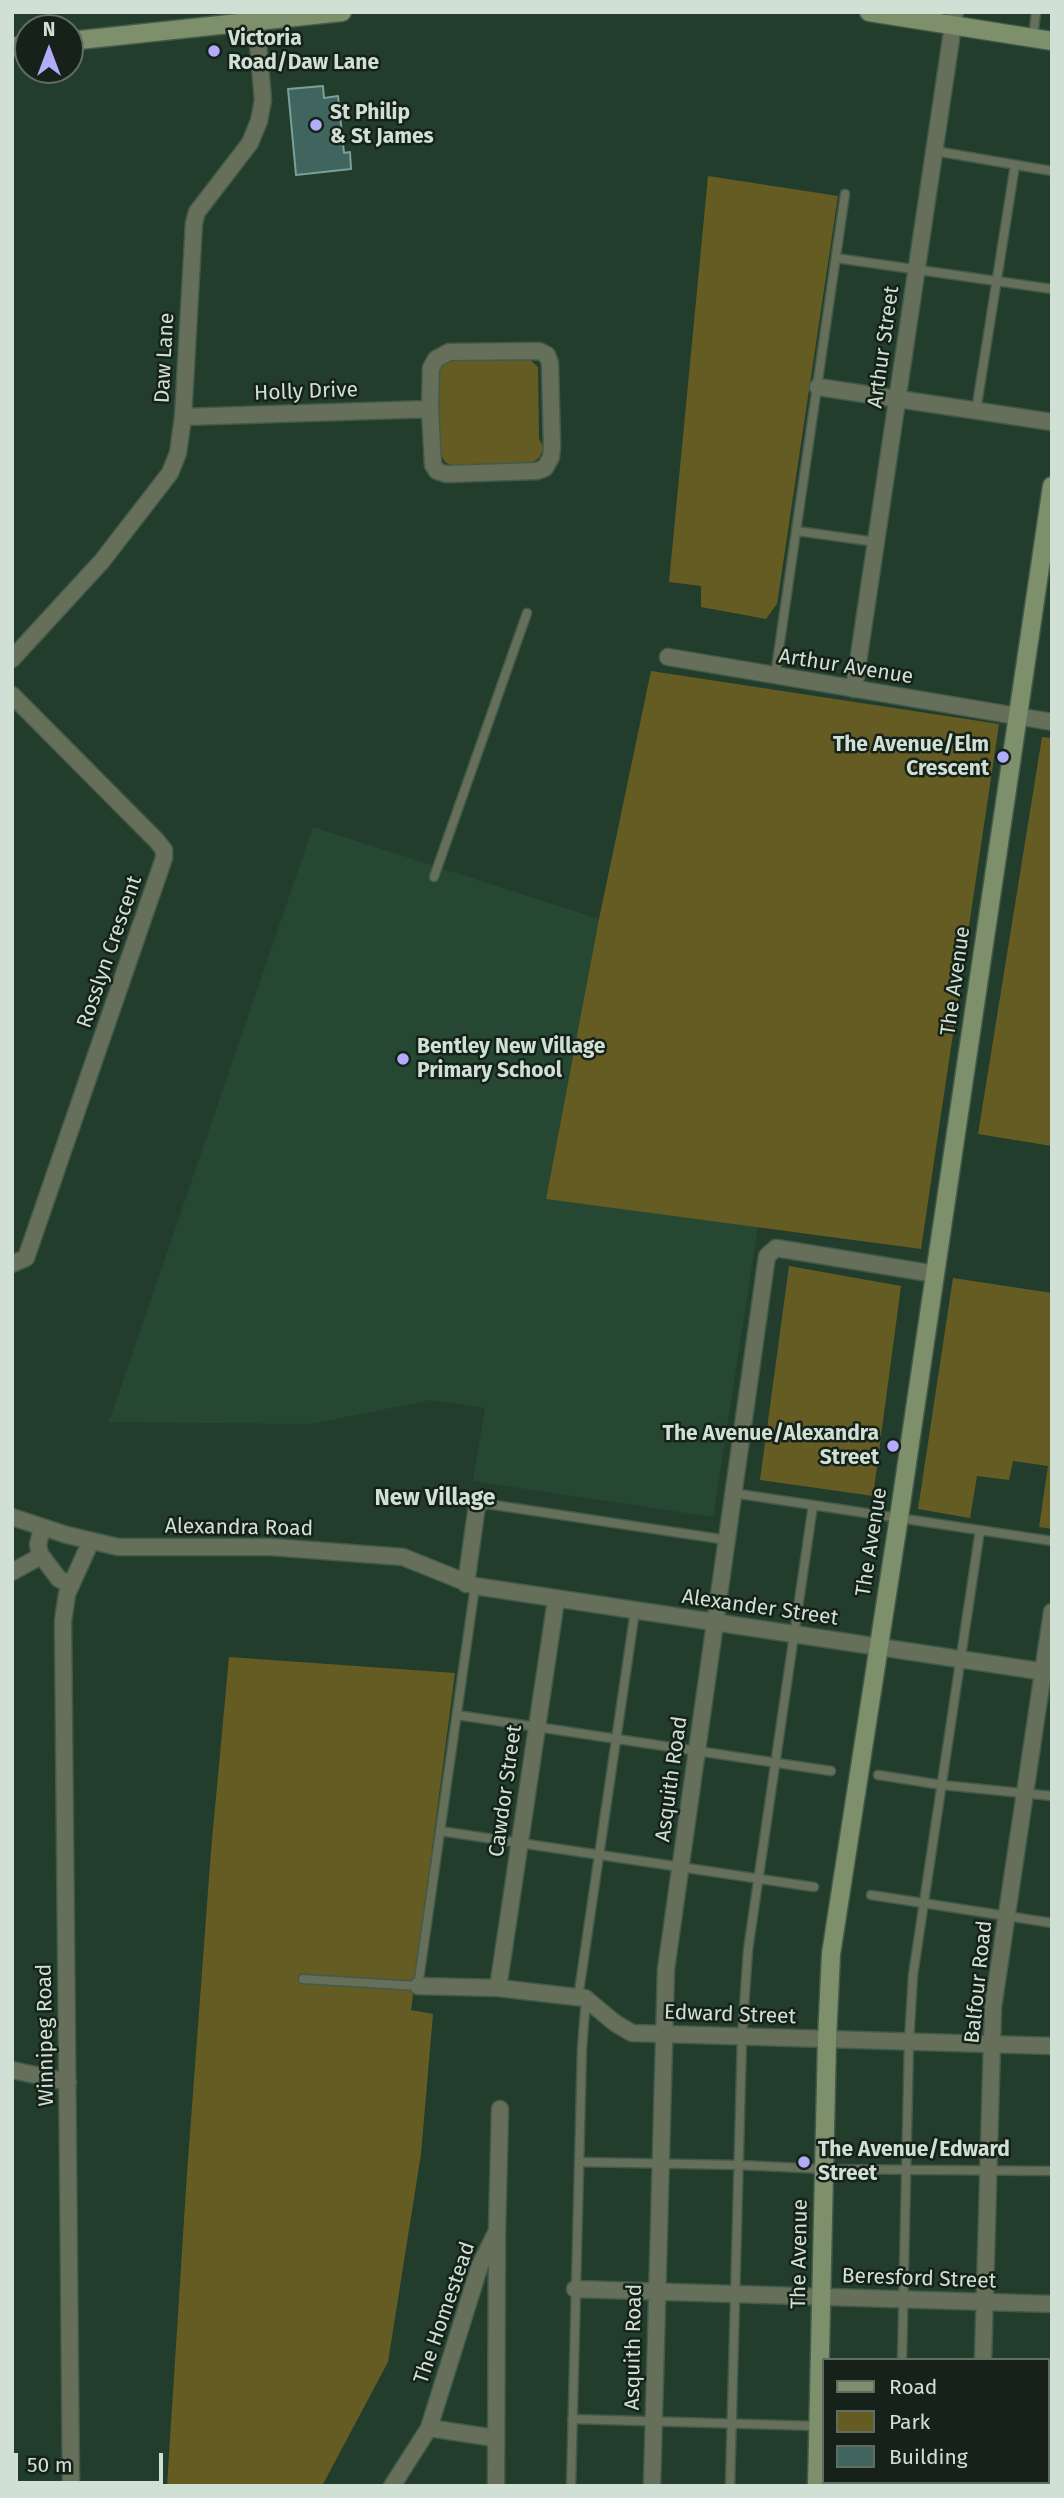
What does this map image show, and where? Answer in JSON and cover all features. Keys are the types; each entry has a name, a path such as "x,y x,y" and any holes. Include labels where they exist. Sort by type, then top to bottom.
{"street":[{"path":"84,39 342,12"},
{"path":"869,12 954,20 1052,41"},
{"name":"Arthur Street","path":"854,689 954,20"},
{"name":"Daw Lane","path":"12,659 102,561 170,473 178,453 183,417 194,223 197,212 250,143 259,121 263,100 256,21"},
{"path":"539,351 547,355 550,363 551,457 545,468 537,471 446,474 437,471 433,465 430,409 431,368 441,355 449,352 539,351"},
{"path":"818,387 1052,422"},
{"name":"Holly Drive","path":"183,417 430,409"},
{"name":"The Avenue","path":"817,2486 821,2426 824,2169 831,1954 900,1517 1052,486"},
{"name":"Arthur Avenue","path":"668,657 1052,722"},
{"name":"Rosslyn Crescent","path":"12,695 157,841 164,850 164,858 26,1258 12,1264"},
{"name":"Asquith Road","path":"652,2486 666,1969 767,1256 776,1248 936,1274"},
{"path":"468,1584 477,1505 481,1503"},
{"name":"Alexandra Road","path":"12,1517 118,1547 271,1547 403,1557 468,1584"},
{"path":"42,1527 38,1545 41,1556 59,1579 71,1585"},
{"name":"Winnipeg Road","path":"71,2486 63,1621 71,1585 91,1541"},
{"path":"12,1572 41,1556"},
{"name":"Alexander Street","path":"468,1584 556,1600 879,1645 1047,1673"},
{"name":"Cawdor Street","path":"498,1987 556,1600"},
{"name":"Balfour Road","path":"984,2358 993,2007 1047,1673 1052,1612"},
{"path":"418,1986 498,1987 582,1998"},
{"name":"Edward Street","path":"582,1998 632,2033 1052,2046"},
{"path":"12,2070 68,2082"},
{"path":"497,2231 500,2109"},
{"name":"The Homestead","path":"392,2486 429,2428 480,2264 497,2231"},
{"name":"The Homestead","path":"496,2486 497,2231"},
{"name":"Beresford Street","path":"576,2290 1052,2304"},
{"path":"429,2428 495,2438"}],"lane":[{"path":"1033,38 1036,12"},
{"path":"935,151 1052,171"},
{"path":"976,411 1015,165"},
{"path":"775,677 845,194"},
{"path":"836,258 1052,289"},
{"path":"797,531 876,542"},
{"path":"434,877 527,613"},
{"path":"733,1493 1052,1541"},
{"path":"481,1503 727,1540"},
{"path":"730,2486 742,2037 748,1950 813,1505"},
{"path":"902,2358 909,2041 913,1975 980,1530"},
{"path":"303,1979 418,1986 457,1714 468,1584"},
{"path":"571,2486 582,1998 599,1854 635,1611"},
{"path":"457,1714 831,1771"},
{"path":"878,1775 942,1785 1052,1796"},
{"path":"440,1830 814,1887"},
{"path":"871,1895 1052,1923"},
{"path":"579,2162 824,2169 1052,2171"},
{"path":"572,2419 821,2426"}],"shaded area":[{"name":"Bentley New Village Primary School","path":"313,827 599,919 546,1198 758,1226 713,1517 473,1481 485,1408 431,1400 310,1424 109,1422"}],"green space":[{"path":"708,176 838,196 777,604 766,619 701,607 701,586 669,582"},
{"path":"528,358 538,367 539,439 544,448 539,458 529,465 453,466 445,462 438,449 437,376 441,367 453,359"},
{"path":"651,671 999,724 921,1249 546,1199 599,919"},
{"path":"1042,737 1052,738 1052,1146 978,1134"},
{"path":"789,1266 901,1286 873,1496 760,1480"},
{"path":"953,1278 1052,1293 1052,1529 1039,1527 1048,1466 1013,1461 1009,1480 977,1476 970,1518 918,1509"},
{"path":"229,1657 455,1673 411,2010 433,2014 421,2154 388,2362 322,2486 167,2486 211,1851"}],"building":[{"name":"St Philip & St James","path":"323,86 324,98 338,96 344,153 350,152 351,169 296,175 288,89"}],"place":[{"name":"Victoria Road/Daw Lane","path":"214,51"},
{"name":"St Philip & St James","path":"316,125"},
{"name":"The Avenue/Elm Crescent","path":"1003,757"},
{"name":"Bentley New Village Primary School","path":"403,1059"},
{"name":"The Avenue/Alexandra Street","path":"893,1446"},
{"name":"The Avenue/Edward Street","path":"804,2162"}],"district":[{"name":"New Village","path":"435,1499"}]}
